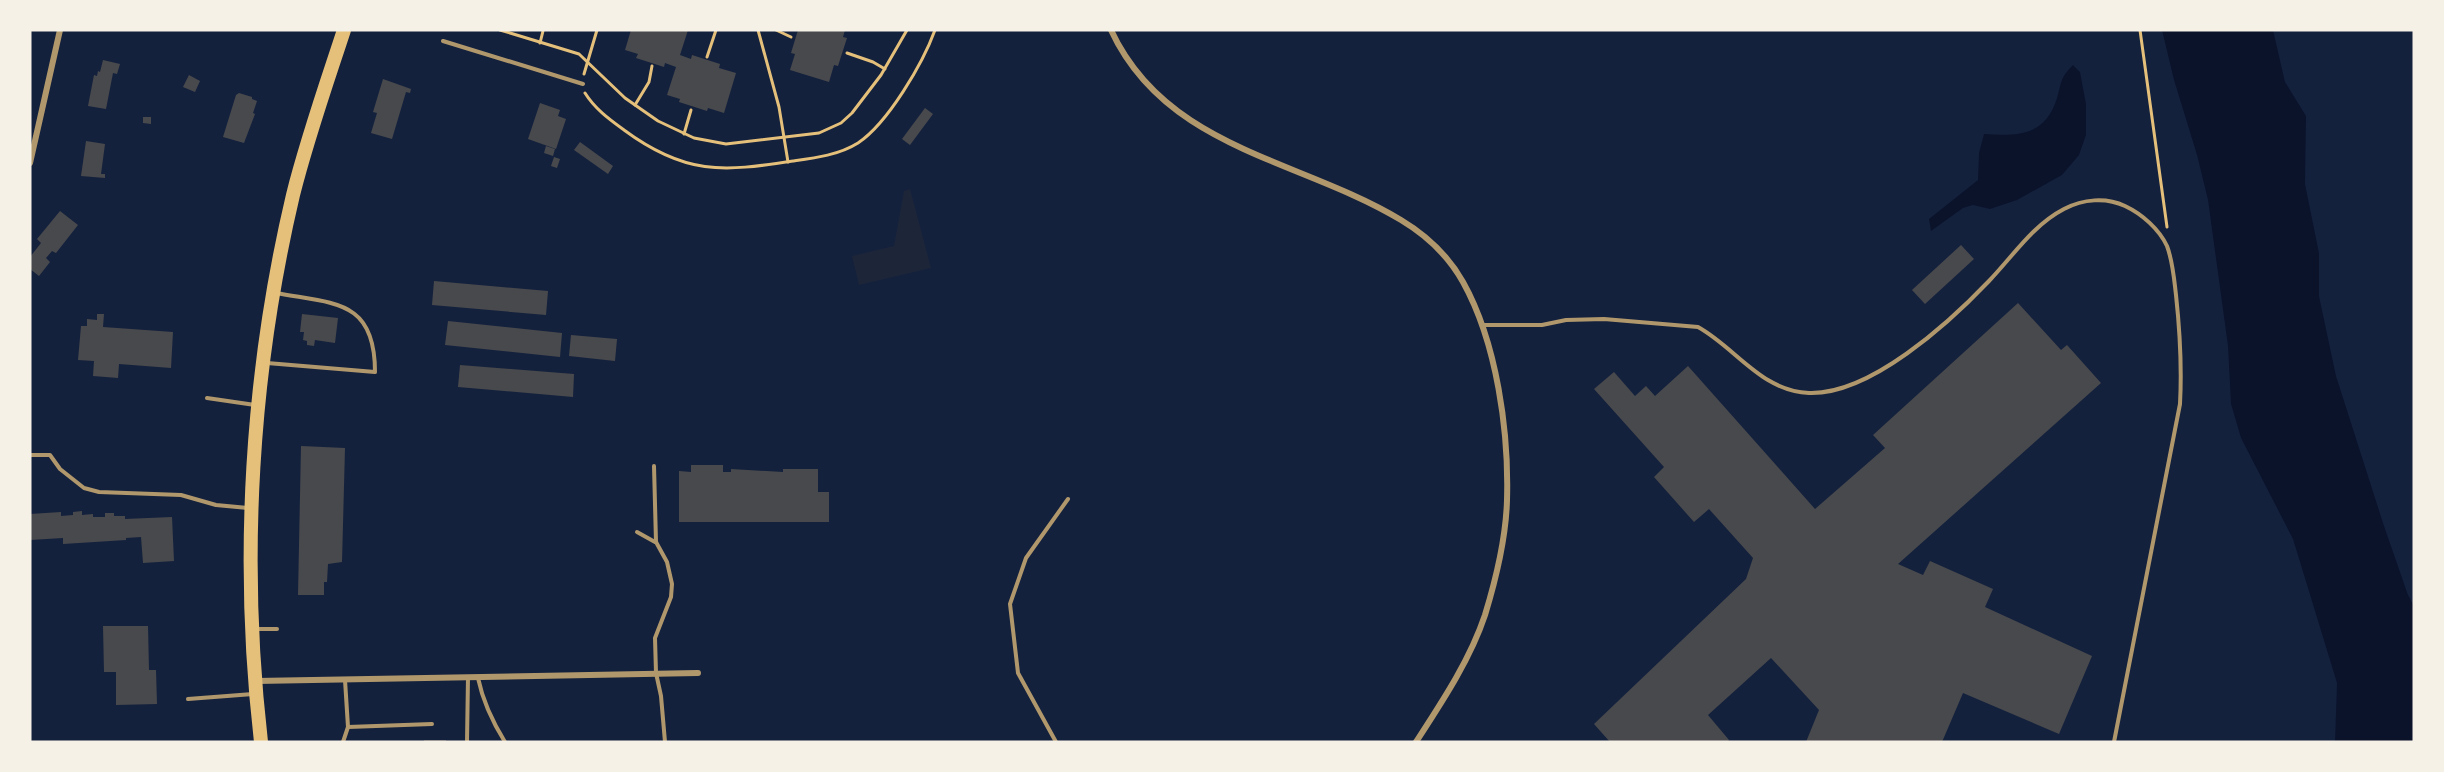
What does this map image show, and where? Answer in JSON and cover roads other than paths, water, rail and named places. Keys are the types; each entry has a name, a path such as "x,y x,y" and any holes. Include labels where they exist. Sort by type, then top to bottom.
{"highway":[{"path":"261,742 253,629 252,508 263,362 293,196 312,126 344,30"}],"street":[{"path":"30,163 60,30"},
{"path":"1111,30 1124,54 1141,76 1159,96 1185,117 1230,144 1353,196 1401,220 1431,242 1463,282 1482,326 1499,393 1507,461 1504,532 1494,582 1476,637 1452,685 1416,742"},
{"path":"256,688 345,680 699,673"}],"lane":[{"path":"443,41 583,84"},
{"path":"1482,326 1542,325 1566,320 1604,319 1698,327 1710,334 1759,376 1781,386 1808,393 1829,391 1865,380 1936,330 1990,280 2035,231 2064,209 2080,203 2109,200 2134,211 2148,221 2167,247 2172,268 2181,341 2181,378 2180,404 2114,742"},
{"path":"263,362 375,372 372,339 366,324 358,316 343,306 275,292"},
{"path":"207,398 258,406"},
{"path":"30,454 50,455 60,469 84,488 99,492 181,495 216,505 252,508"},
{"path":"654,466 656,542 667,562 672,584 671,597 655,638 656,673 661,696 665,742"},
{"path":"1056,742 1018,673 1010,604 1026,558 1068,499"},
{"path":"637,532 656,542"},
{"path":"253,629 277,629"},
{"path":"467,742 468,677"},
{"path":"478,678 492,722 506,742"},
{"path":"343,742 348,727 345,680"},
{"path":"188,699 256,688"},
{"path":"348,727 432,724"}]}
